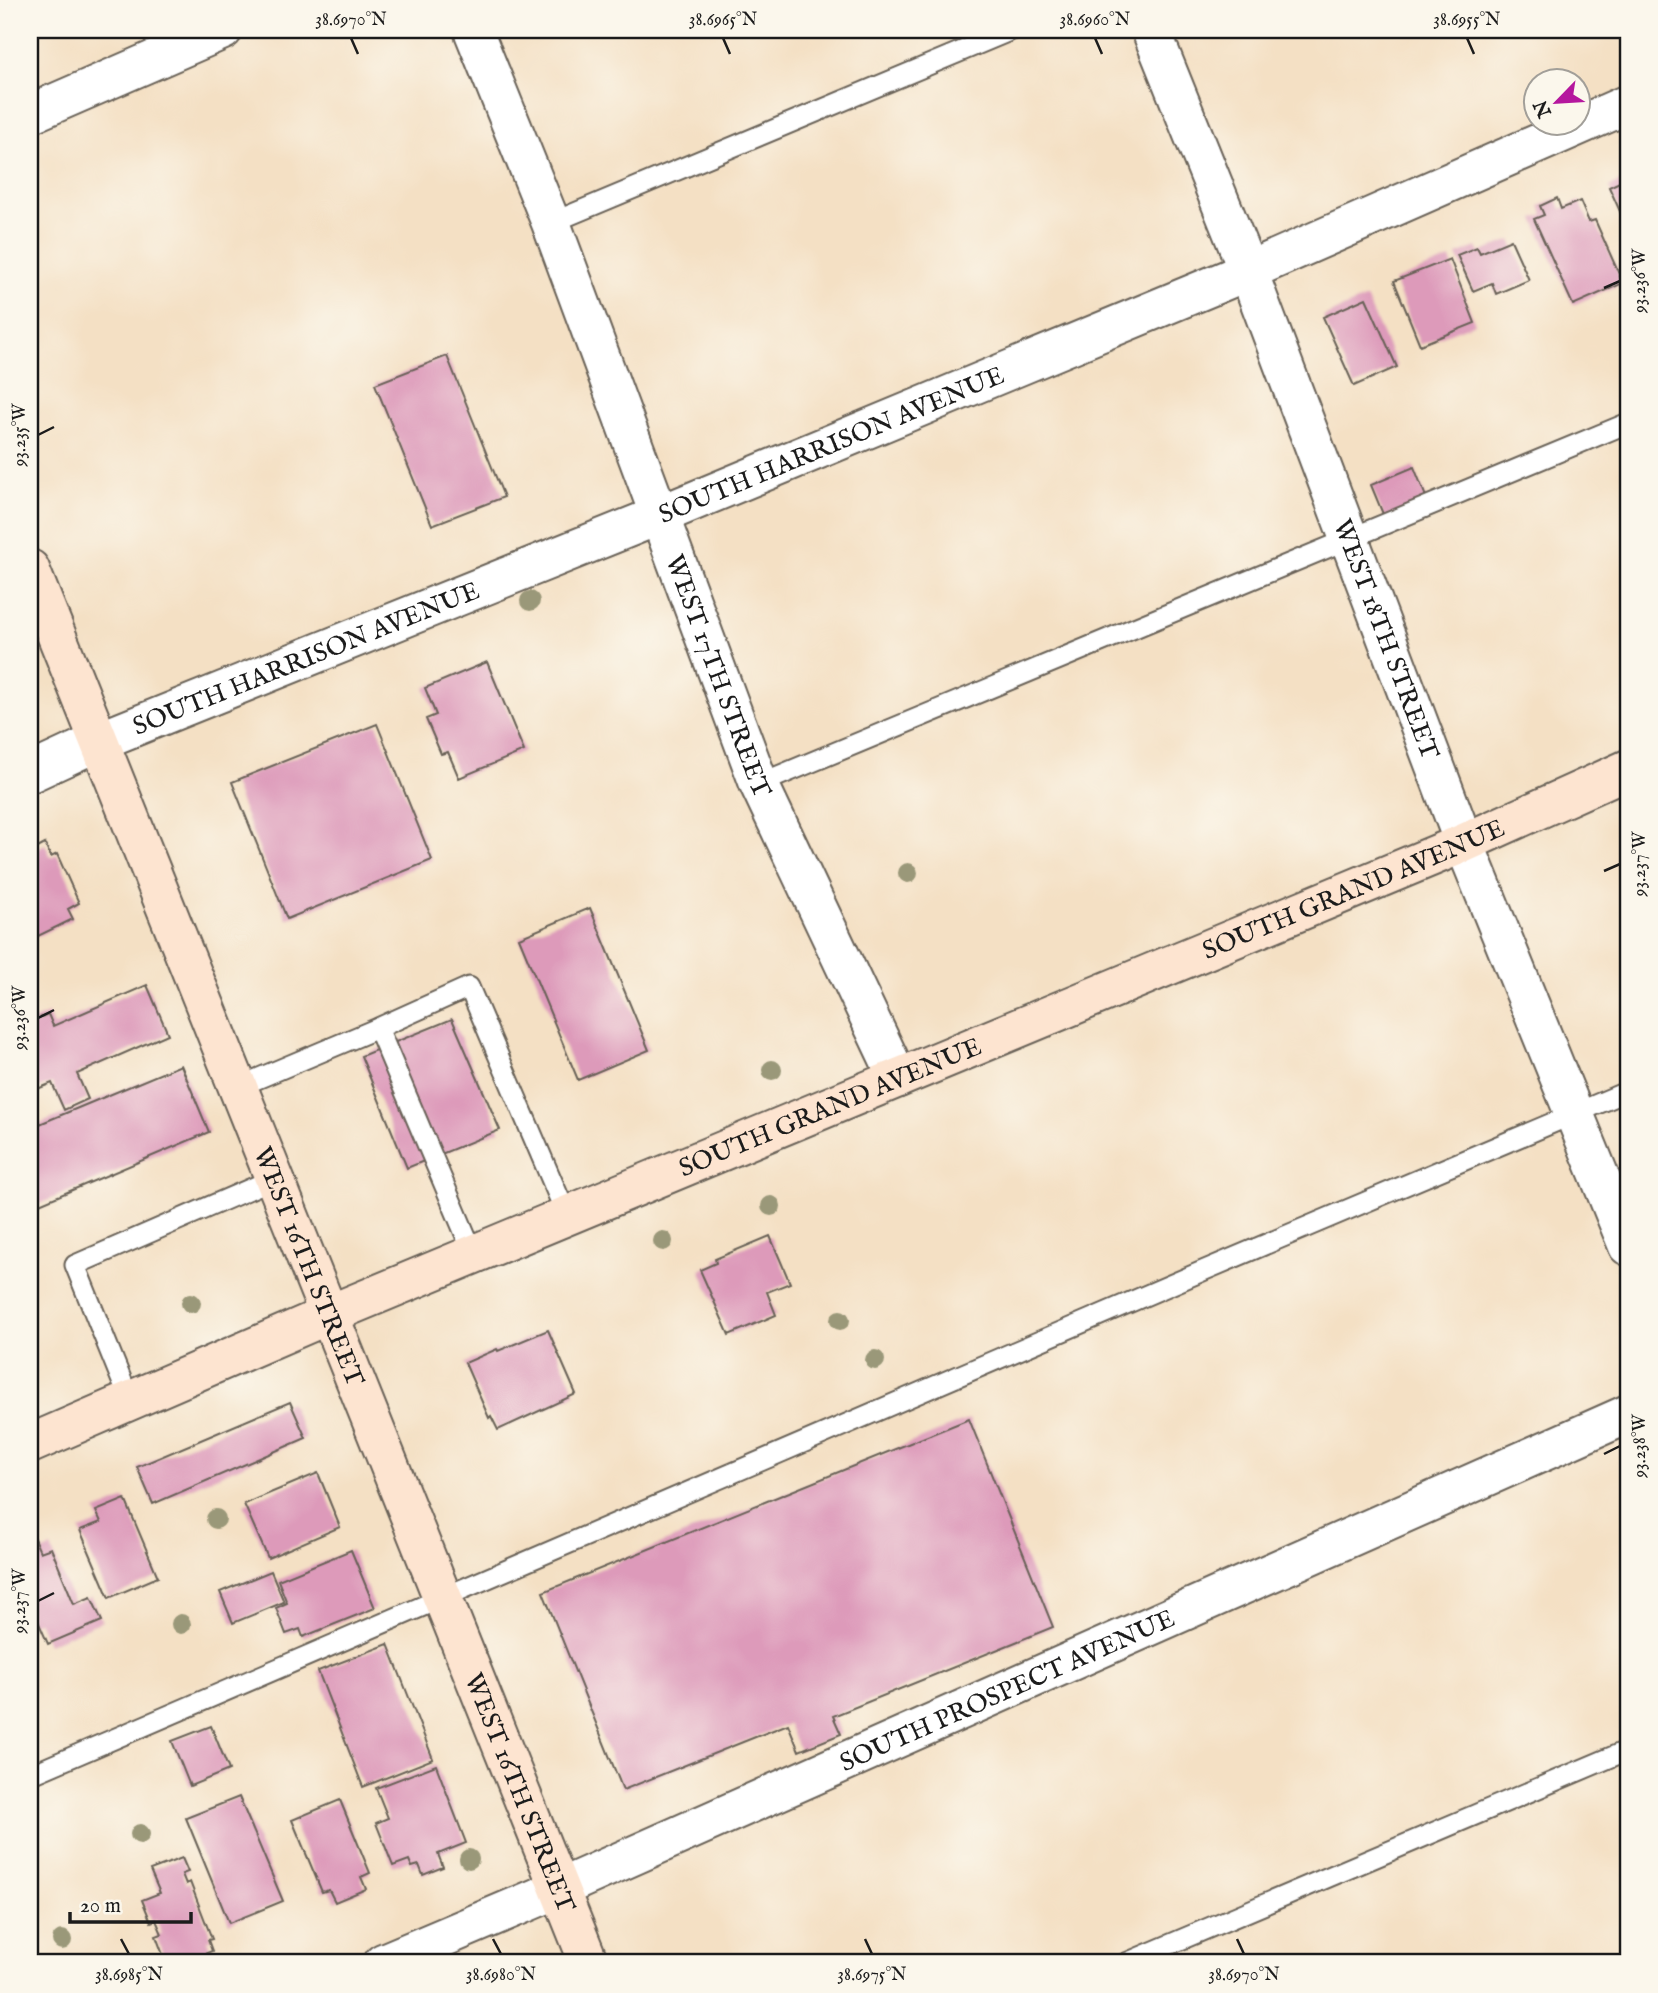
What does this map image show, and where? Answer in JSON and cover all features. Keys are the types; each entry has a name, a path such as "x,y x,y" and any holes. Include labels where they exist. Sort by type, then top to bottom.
{"street":[{"path":"30,114 223,30"},
{"name":"WEST 17TH STREET","path":"473,30 551,223 759,784 898,1078"},
{"name":"WEST 18TH STREET","path":"1151,30 1248,271 1465,842 1628,1246"},
{"name":"SOUTH HARRISON AVENUE","path":"30,772 99,741 660,515 1248,271 1628,104"},
{"name":"WEST 16TH STREET","path":"30,569 589,1963"},
{"name":"SOUTH GRAND AVENUE","path":"30,1443 330,1314 1465,842 1628,769"},
{"name":"SOUTH PROSPECT AVENUE","path":"383,1963 558,1889 1628,1414"}],"lane":[{"path":"551,223 1012,30"},
{"path":"759,784 1628,423"},
{"path":"238,1087 469,986 567,1216"},
{"path":"378,1028 474,1255"},
{"path":"30,1775 1628,1091"},
{"path":"130,1401 75,1265 275,1178"},
{"path":"1126,1963 1628,1751"}],"building":[{"path":"1628,178 1628,229 1609,187"},
{"path":"1557,198 1561,209 1580,201 1589,222 1595,220 1623,283 1573,305 1534,219 1544,215 1540,206"},
{"path":"1511,240 1529,280 1496,294 1492,283 1473,291 1457,255 1477,247 1480,253"},
{"path":"1450,259 1475,323 1420,345 1394,281"},
{"path":"1366,298 1397,367 1354,386 1323,317"},
{"path":"447,356 504,497 432,525 375,384"},
{"path":"1414,467 1428,502 1385,519 1371,485"},
{"path":"487,662 524,751 459,778 448,752 441,754 426,719 436,715 425,688"},
{"path":"377,724 432,860 287,919 232,782"},
{"path":"45,844 51,857 57,854 79,903 68,909 73,919 34,938 30,928 30,852"},
{"path":"590,908 649,1050 578,1080 519,938"},
{"path":"147,985 168,1034 77,1074 88,1099 64,1110 52,1083 30,1092 30,1022 48,1014 53,1026"},
{"path":"452,1019 500,1130 407,1168 361,1056"},
{"path":"181,1065 209,1132 30,1208 30,1128"},
{"path":"770,1236 790,1283 767,1292 776,1315 729,1335 700,1270 716,1263 715,1259"},
{"path":"548,1330 576,1394 498,1430 491,1416 489,1418 465,1363"},
{"path":"290,1402 306,1438 153,1504 137,1467"},
{"path":"969,1419 1053,1627 833,1716 841,1734 799,1751 788,1724 623,1790 543,1592"},
{"path":"318,1473 340,1527 268,1558 244,1504"},
{"path":"125,1499 158,1577 109,1598 80,1530 101,1522 96,1511"},
{"path":"32,1534 40,1552 51,1548 74,1604 91,1597 102,1621 48,1644 38,1621 30,1625"},
{"path":"351,1550 375,1608 303,1637 300,1629 286,1634 276,1608 287,1603 278,1580"},
{"path":"271,1571 284,1602 233,1623 220,1592"},
{"path":"388,1644 433,1759 363,1787 318,1671"},
{"path":"211,1726 229,1770 190,1786 172,1741"},
{"path":"436,1765 466,1843 438,1854 443,1867 423,1875 419,1865 412,1867 409,1860 393,1866 376,1823 388,1818 376,1788"},
{"path":"239,1797 283,1901 229,1923 186,1818"},
{"path":"340,1800 370,1873 361,1877 366,1889 335,1902 329,1890 322,1892 292,1820"},
{"path":"182,1858 188,1872 182,1874 186,1884 190,1882 212,1939 208,1940 212,1951 182,1963 173,1963 171,1957 165,1960 156,1936 162,1934 156,1920 151,1922 142,1900 160,1893 150,1870"}]}
